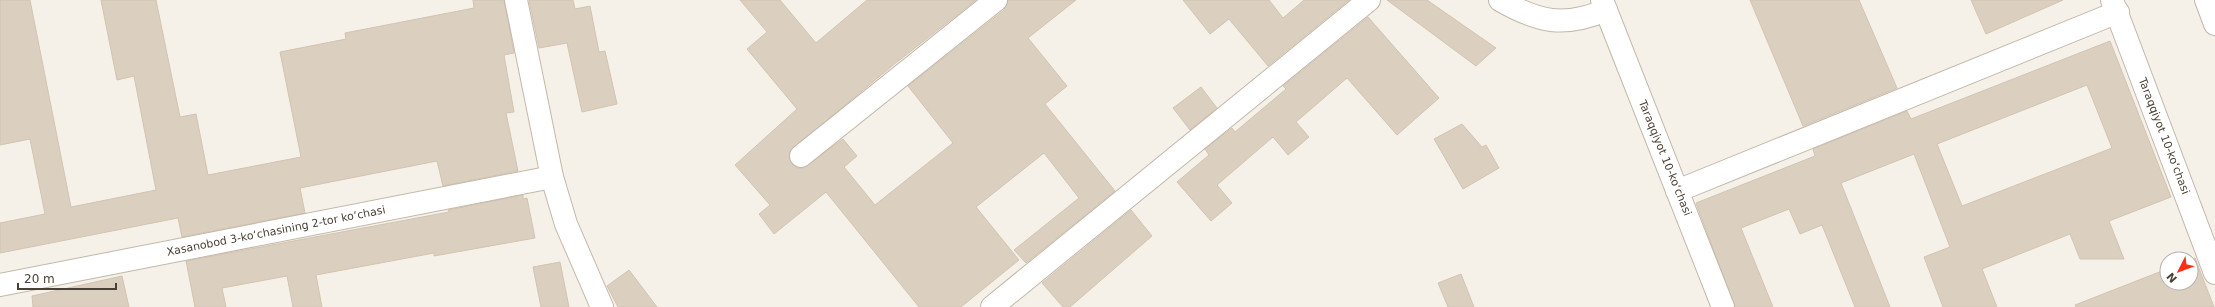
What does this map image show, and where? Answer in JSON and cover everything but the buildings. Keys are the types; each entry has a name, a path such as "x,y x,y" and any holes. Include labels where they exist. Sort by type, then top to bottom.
{"street":[{"path":"516,0 552,177 566,224 602,307"},
{"path":"801,156 996,0"},
{"path":"992,307 1369,0"},
{"name":"Taraqqiyot 10-koʻchasi","path":"1500,0 1538,19 1569,20 1593,16 1604,5 1723,307"},
{"path":"2206,0 2215,24"},
{"path":"1677,191 2115,6"},
{"name":"Taraqqiyot 10-koʻchasi","path":"2115,6 2215,273"},
{"name":"Xasanobod 3-koʻchasining 2-tor koʻchasi","path":"0,285 552,177"}]}
